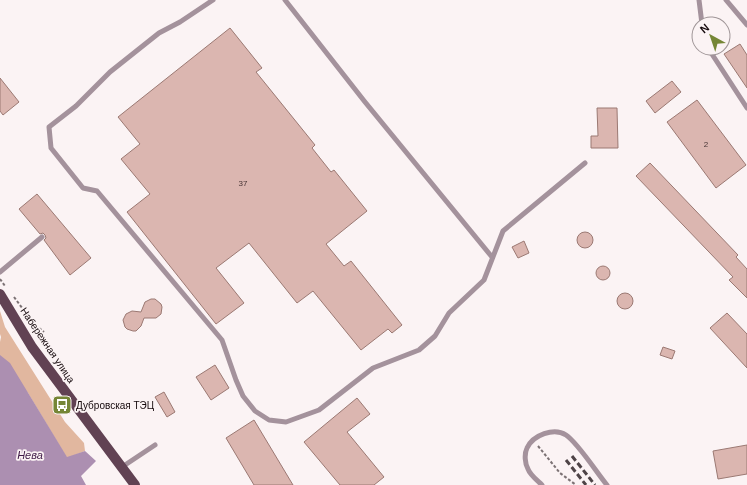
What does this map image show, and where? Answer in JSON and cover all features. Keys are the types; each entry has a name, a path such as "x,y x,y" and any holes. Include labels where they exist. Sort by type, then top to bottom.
{"main road":[{"name":"Набережная улица","path":"4,292 36,352 135,485"}],"lane":[{"path":"213,0 180,22 159,33 110,72 76,106 49,127 51,148 84,188 96,191 222,340 243,396 255,411 268,420 286,422 302,418 319,410 373,368 419,350 435,336 449,313 484,280 503,231 585,163"},
{"path":"285,0 365,102 492,257"},
{"path":"699,0 701,16"},
{"path":"726,0 747,25"},
{"path":"713,56 747,108"},
{"path":"0,272 42,237"},
{"path":"542,485 528,470 525,459 527,448 534,440 545,433 557,431 574,441 607,485"},
{"path":"122,467 155,445"}],"path":[{"path":"0,279 4,292"},
{"path":"12,294 34,324 44,332"},
{"path":"534,440 560,472 576,485"}],"shaded area":[{"path":"0,311 5,327 65,422 84,443 85,451 67,458 28,393 0,360"}],"water":[{"name":"Нева","path":"0,355 10,363 67,457 85,451 96,461 81,476 86,485 0,485"}],"building":[{"path":"230,28 262,68 256,72 315,145 312,148 331,172 334,170 367,211 326,244 344,266 351,261 402,325 392,333 388,329 361,350 313,291 297,303 249,243 216,268 244,303 216,324 127,212 150,194 121,159 140,144 118,117"},
{"path":"740,44 747,55 747,88 725,56 731,56 731,50"},
{"path":"0,78 19,102 3,115 0,111"},
{"path":"672,81 681,92 655,113 646,101"},
{"path":"697,100 746,165 716,188 667,122"},
{"path":"597,108 617,108 618,148 591,148 591,136 598,136"},
{"path":"650,163 738,255 736,257 747,269 747,298 729,280 733,277 636,176"},
{"path":"37,194 91,258 70,275 44,240 46,238 45,235 43,233 40,234 19,209"},
{"path":"585,232 591,234 593,240 591,246 585,248 579,246 577,240 579,234"},
{"path":"524,241 529,253 518,258 512,247"},
{"path":"600,266 606,266 610,270 610,276 606,280 600,280 596,276 596,270"},
{"path":"625,293 632,298 633,301 628,308 625,309 618,304 617,301 622,294"},
{"path":"155,299 161,304 161,314 156,318 144,318 141,326 136,331 127,329 123,320 126,314 132,311 141,312 145,302"},
{"path":"727,313 747,334 747,368 710,328"},
{"path":"663,347 675,351 672,359 660,355"},
{"path":"215,365 229,388 211,400 196,377"},
{"path":"164,392 175,412 167,417 155,397"},
{"path":"357,398 370,414 347,432 384,477 374,485 340,485 304,442"},
{"path":"254,420 293,485 254,485 226,438"},
{"path":"747,445 747,474 718,479 713,451"}],"railway":[{"path":"572,456 595,485"},
{"path":"566,460 586,485"}],"place":[{"name":"Дубровская ТЭЦ","path":"62,405"}]}
